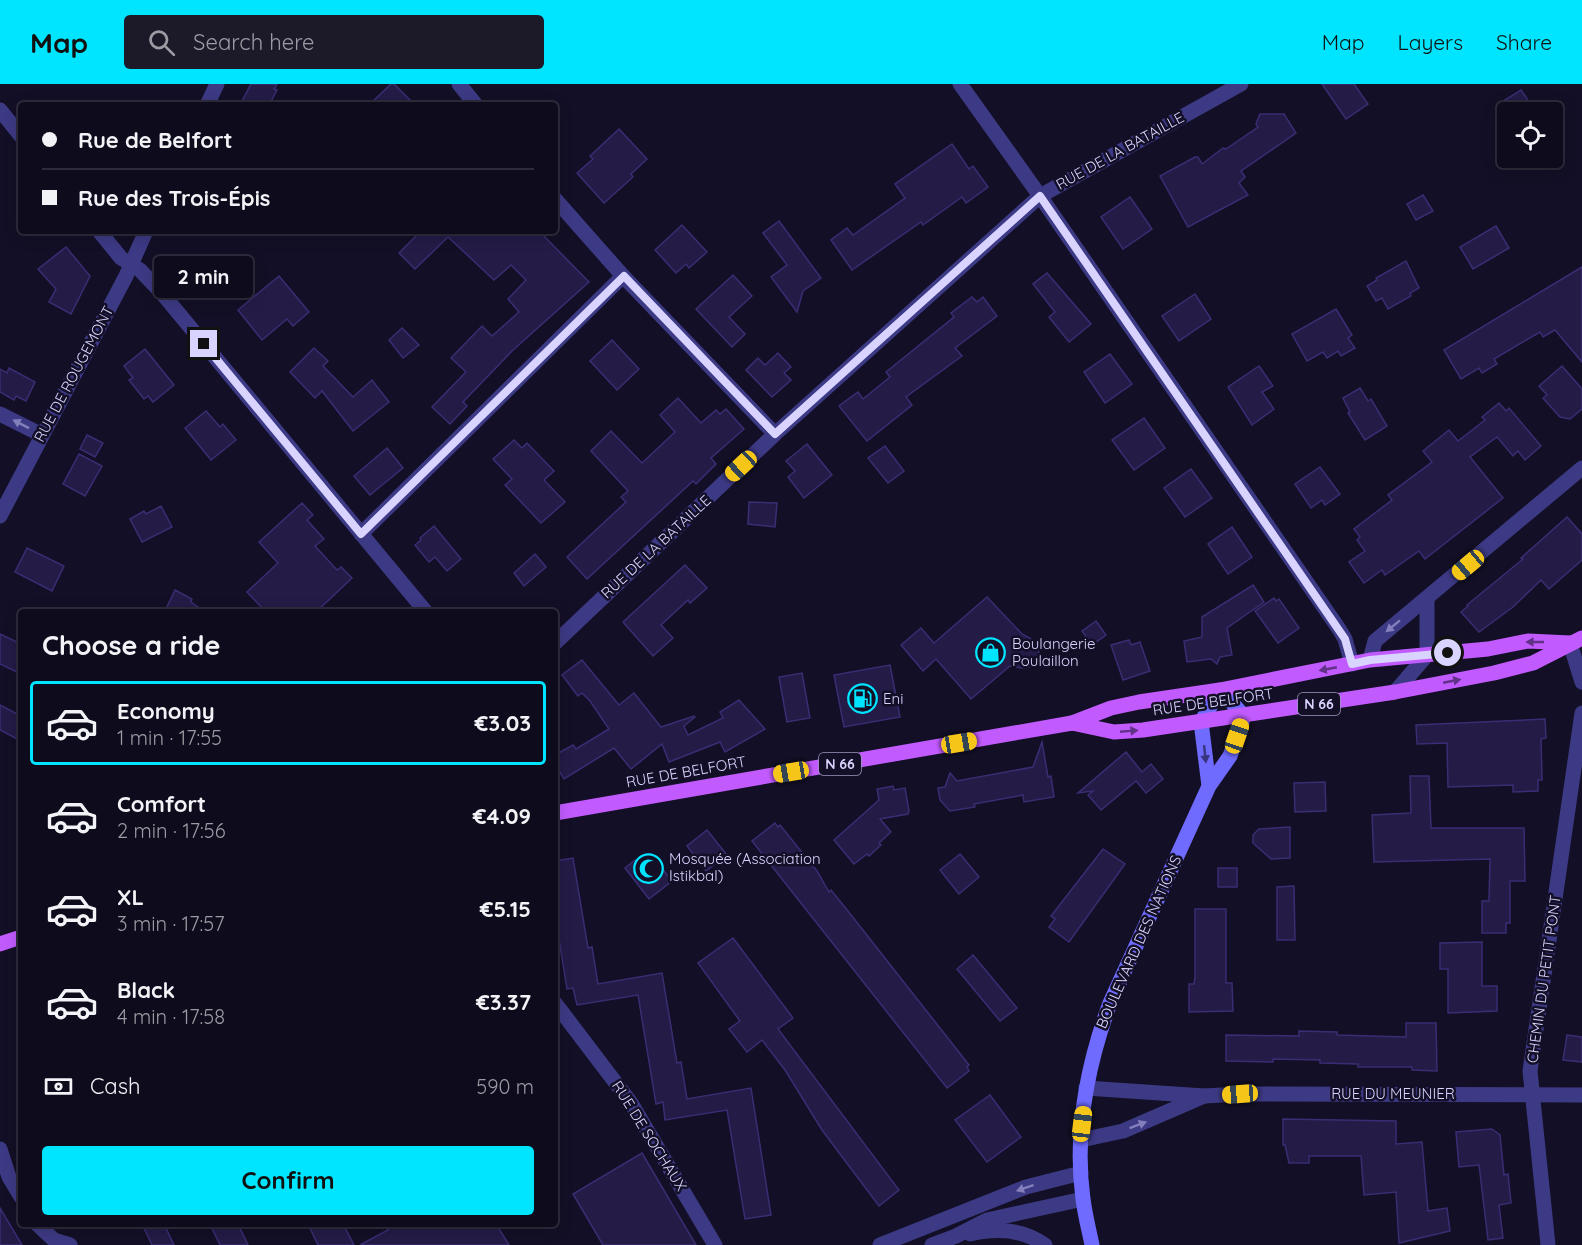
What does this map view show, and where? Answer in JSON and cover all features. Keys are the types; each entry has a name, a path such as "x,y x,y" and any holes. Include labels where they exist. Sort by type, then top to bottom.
{"main road":[{"name":"RUE DE BELFORT","path":"558,812 1072,723 1111,708 1220,690 1370,660 1488,649 1528,641 1576,641"},
{"name":"RUE DE BELFORT","path":"1072,723 1114,732 1244,716 1395,692 1533,663 1576,641"},
{"path":"1209,786 1201,722 1220,690 1244,716"},
{"name":"BOULEVARD DES NATIONS","path":"1092,1245 1083,1200 1081,1140 1086,1088 1096,1040 1110,1003 1209,786 1230,756 1244,716"},
{"path":"0,944 18,938"}],"street":[{"path":"208,102 217,84"},
{"path":"459,84 474,102"},
{"path":"960,84 1040,196 1345,639 1352,664"},
{"name":"RUE DE LA BATAILLE","path":"558,640 775,434 1040,196 1241,84"},
{"path":"0,110 18,132"},
{"path":"558,202 624,276 775,434"},
{"path":"101,234 121,258 140,270 161,292 424,609"},
{"name":"RUE DE ROUGEMONT","path":"0,516 145,234"},
{"path":"361,534 624,276"},
{"path":"0,414 42,435"},
{"path":"1370,660 1375,641 1582,468"},
{"path":"1395,692 1427,655 1427,599"},
{"path":"1576,641 1582,682"},
{"name":"CHEMIN DU PETIT PONT","path":"1548,1245 1530,1071 1582,713"},
{"name":"RUE DE SOCHAUX","path":"558,1007 631,1103 715,1245"},
{"name":"RUE DU MEUNIER","path":"1086,1088 1204,1096 1240,1094 1582,1095"},
{"name":"RUE DU MEUNIER","path":"1081,1140 1123,1131 1204,1096"},
{"path":"0,1149 9,1177 18,1192"},
{"path":"880,1245 1026,1187 1081,1173"},
{"path":"932,1245 987,1220 1083,1200"},
{"path":"40,1227 54,1240 70,1245"},
{"path":"956,1236 988,1230 1014,1232 1034,1237 1045,1245"}],"building":[{"path":"251,84 277,84 274,89 277,90 271,102 242,102"},
{"path":"391,84 394,84 412,102 372,102"},
{"path":"1322,84 1354,84 1368,104 1346,119"},
{"path":"1521,90 1529,102 1506,102 1505,100"},
{"path":"1260,114 1284,114 1296,133 1241,171 1245,177 1239,183 1248,195 1188,227 1160,176 1195,157 1198,157 1202,164 1258,127 1256,124"},
{"path":"619,129 647,159 631,174 633,177 604,203 577,173 593,159 590,156"},
{"path":"952,144 969,169 973,166 988,187 966,203 962,197 923,225 921,222 852,270 831,240 847,228 853,235 905,198 895,184"},
{"path":"1423,195 1433,211 1416,220 1407,204"},
{"path":"1130,197 1152,229 1123,249 1101,217"},
{"path":"779,221 821,278 803,291 797,312 771,277 787,265 763,233"},
{"path":"682,225 707,252 689,268 686,264 676,273 655,250"},
{"path":"1496,226 1509,248 1473,269 1460,247"},
{"path":"418,234 542,234 589,282 512,351 463,402 467,406 450,424 432,407 466,372 451,358 482,326 492,336 519,312 508,299 526,280 511,265 494,280 448,237 415,269 399,253"},
{"path":"66,247 90,276 71,314 49,302 56,289 38,269"},
{"path":"1406,261 1419,288 1410,293 1411,296 1388,309 1382,298 1376,301 1367,286 1377,280 1376,278"},
{"path":"1582,267 1582,362 1555,330 1543,337 1540,332 1494,359 1497,364 1482,373 1479,368 1461,379 1444,350"},
{"path":"1047,273 1091,324 1069,342 1049,317 1055,312 1033,284"},
{"path":"733,275 752,296 729,317 745,334 732,347 696,309"},
{"path":"279,276 309,312 293,326 287,319 262,340 238,310"},
{"path":"1195,294 1211,319 1179,341 1162,316"},
{"path":"972,297 977,302 983,297 997,316 955,348 962,356 906,397 912,405 867,441 839,406 858,392 863,399 890,377 886,372 954,317 951,313"},
{"path":"1336,309 1352,335 1348,338 1355,348 1341,356 1338,351 1327,358 1323,352 1307,361 1292,334"},
{"path":"402,328 419,345 403,358 389,340"},
{"path":"612,340 639,369 617,390 590,361"},
{"path":"314,348 328,361 323,366 353,397 372,380 389,402 353,431 322,391 315,398 290,372"},
{"path":"145,349 174,385 153,402 148,396 144,399 129,380 133,378 124,366"},
{"path":"778,353 791,367 784,373 791,380 772,397 746,370 758,358 765,365"},
{"path":"1110,354 1132,384 1105,403 1084,372"},
{"path":"1259,366 1273,386 1262,392 1274,409 1252,425 1228,387"},
{"path":"1562,366 1582,389 1582,409 1570,419 1560,417 1543,398 1547,395 1539,386"},
{"path":"9,368 35,382 26,401 16,396 14,400 0,392 0,369 7,373"},
{"path":"1360,388 1368,401 1371,399 1387,426 1365,440 1348,413 1350,412 1343,398"},
{"path":"678,398 701,423 716,410 720,414 726,409 744,429 711,458 716,464 696,484 693,481 587,579 567,557 626,502 621,497 628,491 591,451 611,431 642,463 675,432 660,415"},
{"path":"1499,403 1506,411 1509,408 1541,446 1525,460 1518,451 1513,456 1497,437 1470,457 1503,498 1425,559 1419,551 1385,575 1382,570 1364,583 1349,562 1365,551 1357,540 1360,537 1354,529 1392,500 1388,495 1432,462 1423,451 1449,430 1458,441 1485,420 1482,417"},
{"path":"206,411 220,427 223,424 236,440 211,460 185,428"},
{"path":"1144,418 1165,448 1134,470 1112,440"},
{"path":"87,435 103,443 95,457 80,449"},
{"path":"514,440 522,448 527,443 554,471 544,480 565,502 541,523 505,485 512,479 493,459"},
{"path":"807,444 832,475 804,498 788,477 795,471 786,461"},
{"path":"885,446 904,471 888,483 868,458"},
{"path":"387,448 403,468 370,495 354,476"},
{"path":"79,454 102,466 85,496 63,484"},
{"path":"1320,467 1340,494 1325,505 1322,500 1311,508 1295,484"},
{"path":"1191,469 1212,498 1185,517 1164,488"},
{"path":"749,502 777,503 775,527 748,524"},
{"path":"302,503 313,515 307,520 324,539 315,546 337,570 341,567 352,578 319,609 263,609 247,592 278,563 259,542"},
{"path":"161,506 172,527 142,542 130,519 144,511 146,514"},
{"path":"1567,517 1582,534 1582,560 1549,589 1541,580 1513,607 1479,632 1461,612 1523,559 1521,558"},
{"path":"434,526 461,559 447,571 435,557 429,562 415,545"},
{"path":"1232,527 1252,557 1228,574 1208,544"},
{"path":"27,548 64,566 52,591 15,572"},
{"path":"535,554 546,567 524,586 514,573"},
{"path":"685,565 707,588 690,603 688,600 661,625 673,638 653,656 623,622"},
{"path":"1253,585 1264,602 1227,628 1232,655 1220,657 1217,664 1211,659 1187,662 1184,641 1202,637 1202,617"},
{"path":"175,590 192,599 191,602 201,609 171,609 167,607"},
{"path":"987,597 1022,634 1035,641 1039,656 1029,667 1010,666 971,699 936,659 923,671 901,645 921,628 934,643"},
{"path":"1274,598 1276,601 1279,599 1299,628 1278,643 1255,611"},
{"path":"1096,621 1106,635 1092,645 1082,631"},
{"path":"0,634 18,643 18,673 0,664"},
{"path":"1129,640 1131,645 1140,642 1150,671 1123,680 1111,645"},
{"path":"582,660 619,705 634,693 661,727 694,716 684,726 688,735 723,718 720,712 739,700 765,729 725,752 720,742 669,762 662,744 631,769 614,748 564,779 558,769 558,753 573,745 576,749 609,729 590,701 582,693 578,696 562,675"},
{"path":"890,665 900,717 844,727 834,675"},
{"path":"802,673 810,718 787,722 779,677"},
{"path":"0,705 18,714 18,739 0,730"},
{"path":"1545,719 1546,738 1541,739 1542,780 1538,780 1538,791 1513,792 1513,785 1448,787 1447,743 1417,744 1416,725"},
{"path":"1042,742 1054,797 1024,802 1023,795 950,811 940,800 938,788 945,787 950,773 957,781 1033,767"},
{"path":"1126,752 1142,772 1151,764 1163,779 1146,793 1136,781 1101,810 1088,795 1093,791 1078,793"},
{"path":"1410,776 1429,776 1431,828 1524,828 1525,881 1510,881 1510,923 1506,923 1506,933 1482,933 1482,901 1489,901 1490,859 1374,862 1372,815 1411,813"},
{"path":"1325,782 1326,811 1295,812 1294,783"},
{"path":"893,786 894,790 905,788 908,814 880,819 891,832 869,856 867,854 854,864 834,840 879,800 877,789"},
{"path":"775,823 778,827 780,825 817,871 829,892 831,890 844,906 969,1065 967,1067 969,1071 947,1088 752,841"},
{"path":"1290,827 1290,858 1271,859 1253,843 1253,835 1259,829"},
{"path":"707,830 727,855 706,871 687,846"},
{"path":"1103,849 1125,864 1069,942 1049,927 1055,919 1051,916"},
{"path":"651,854 672,881 649,899 625,868 635,860 642,861"},
{"path":"960,854 979,877 959,894 940,870"},
{"path":"573,858 588,948 592,947 598,984 662,973 677,1063 681,1062 687,1099 751,1088 771,1215 745,1219 727,1110 665,1120 663,1102 656,1104 638,995 577,1005 573,988 567,989 558,933 558,860"},
{"path":"1218,868 1237,868 1237,887 1218,887"},
{"path":"1294,886 1295,940 1277,940 1277,887"},
{"path":"1195,909 1226,909 1226,983 1232,983 1233,1011 1189,1012 1189,984 1194,984 1195,977"},
{"path":"733,938 793,1018 778,1029 899,1190 879,1206 822,1130 785,1070 762,1040 747,1052 729,1029 740,1021 698,963"},
{"path":"1482,942 1482,986 1497,986 1497,1011 1448,1013 1448,969 1440,969 1440,943"},
{"path":"973,955 1017,1008 1000,1021 957,969"},
{"path":"1406,1023 1436,1023 1437,1071 1412,1070 1412,1067 1358,1067 1358,1064 1320,1063 1320,1060 1226,1061 1226,1035 1299,1036 1299,1031 1337,1032 1337,1035 1406,1037"},
{"path":"1567,1035 1582,1037 1582,1062 1563,1060"},
{"path":"990,1095 1021,1137 987,1162 955,1120"},
{"path":"1283,1119 1396,1121 1396,1144 1422,1142 1428,1211 1447,1208 1450,1231 1399,1243 1396,1192 1364,1195 1361,1156 1309,1156 1309,1163 1289,1163 1285,1145 1283,1145"},
{"path":"1492,1129 1500,1135 1504,1175 1508,1174 1511,1203 1499,1205 1503,1238 1488,1240 1479,1165 1459,1167 1456,1132"},
{"path":"642,1153 696,1245 603,1245 573,1194"},
{"path":"0,1208 22,1245 0,1245"},
{"path":"143,1227 165,1227 174,1245 152,1245"},
{"path":"211,1227 239,1227 248,1245 220,1245"},
{"path":"309,1227 345,1227 354,1245 318,1245"},
{"path":"386,1227 498,1227 509,1245 360,1245 388,1230"}],"place":[{"name":"Boulangerie Poulaillon","path":"991,653"},
{"name":"Eni","path":"862,699"},
{"name":"Mosquée (Association Istikbal)","path":"648,868"}],"route":[{"path":"204,344 361,534 624,276 775,434 1040,196 1345,639 1352,664 1370,660 1448,653"}]}
